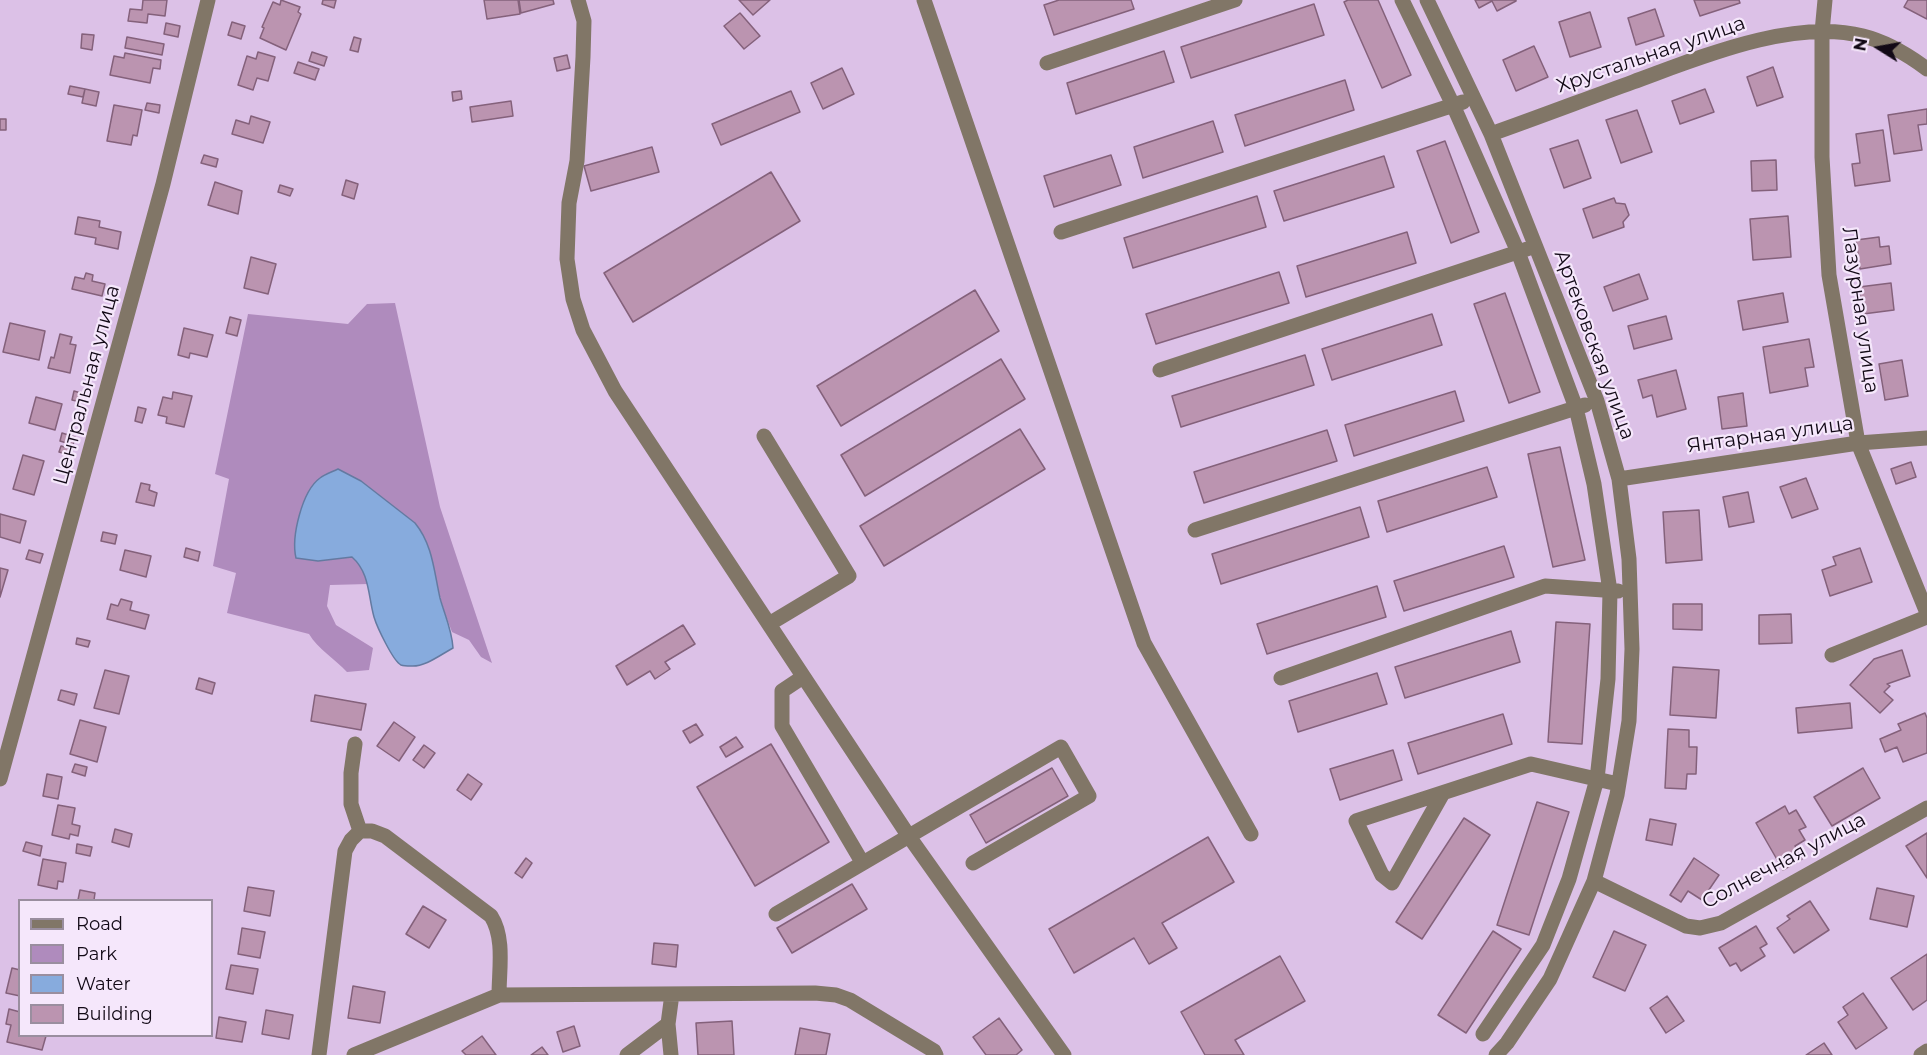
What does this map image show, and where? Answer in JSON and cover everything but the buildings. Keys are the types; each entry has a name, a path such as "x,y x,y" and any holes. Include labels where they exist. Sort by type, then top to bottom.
{"street":[{"name":"Центральная улица","path":"0,779 163,184 208,0"},
{"path":"578,0 584,30 577,161 569,203 567,259 573,298 583,330 615,391 803,677 908,835 1064,1055"},
{"path":"924,0 1144,643 1251,834"},
{"path":"1047,63 1235,0"},
{"path":"1402,0 1454,105 1518,252 1576,408 1594,484 1610,591 1608,679 1597,779 1569,879 1543,945 1483,1034"},
{"name":"Артековская улица","path":"1427,0 1491,134 1597,401 1619,479 1629,559 1632,649 1629,721 1618,784 1594,880 1550,979 1507,1043 1496,1055"},
{"name":"Лазурная улица","path":"1826,0 1822,32 1822,157 1829,275 1858,442 1927,613"},
{"name":"Хрустальная улица","path":"1491,134 1711,53 1768,37 1822,32 1862,36 1903,51 1927,69"},
{"path":"1061,232 1474,99"},
{"path":"1160,370 1536,246"},
{"path":"1195,530 1597,401"},
{"path":"764,436 849,576 769,624"},
{"name":"Янтарная улица","path":"1619,479 1858,442 1927,438"},
{"path":"1281,678 1545,586 1630,592"},
{"path":"1832,655 1927,617"},
{"path":"803,677 782,690 782,726 862,862"},
{"path":"355,744 351,773 351,804 360,831"},
{"path":"776,914 1061,747 1089,795 973,863"},
{"path":"1443,793 1392,883 1382,875 1356,821 1531,764 1618,784"},
{"name":"Солнечная улица","path":"1594,880 1686,926 1700,928 1721,923 1927,808"},
{"path":"319,1055 345,850 360,831 372,831 385,836 491,916 497,925 500,941 499,995"},
{"path":"1543,945 1562,954"},
{"path":"354,1055 499,995 815,993 836,995 849,1000 934,1051 936,1055"},
{"path":"671,1055 669,1024 672,994"},
{"path":"627,1055 669,1024"},
{"path":"1921,1055 1927,1051"}],"green space":[{"path":"395,303 440,507 492,663 481,657 469,640 452,632 426,541 415,523 361,481 318,561 352,557 360,564 368,584 330,585 327,606 336,625 373,648 369,670 347,672 309,634 227,613 236,573 213,566 229,479 215,474 248,314 348,324 367,304"}],"water":[{"path":"338,469 361,481 415,523 426,540 453,648 427,663 403,666 394,657 376,622 365,577 352,557 318,561 296,558 295,538 303,503 320,478"}]}
